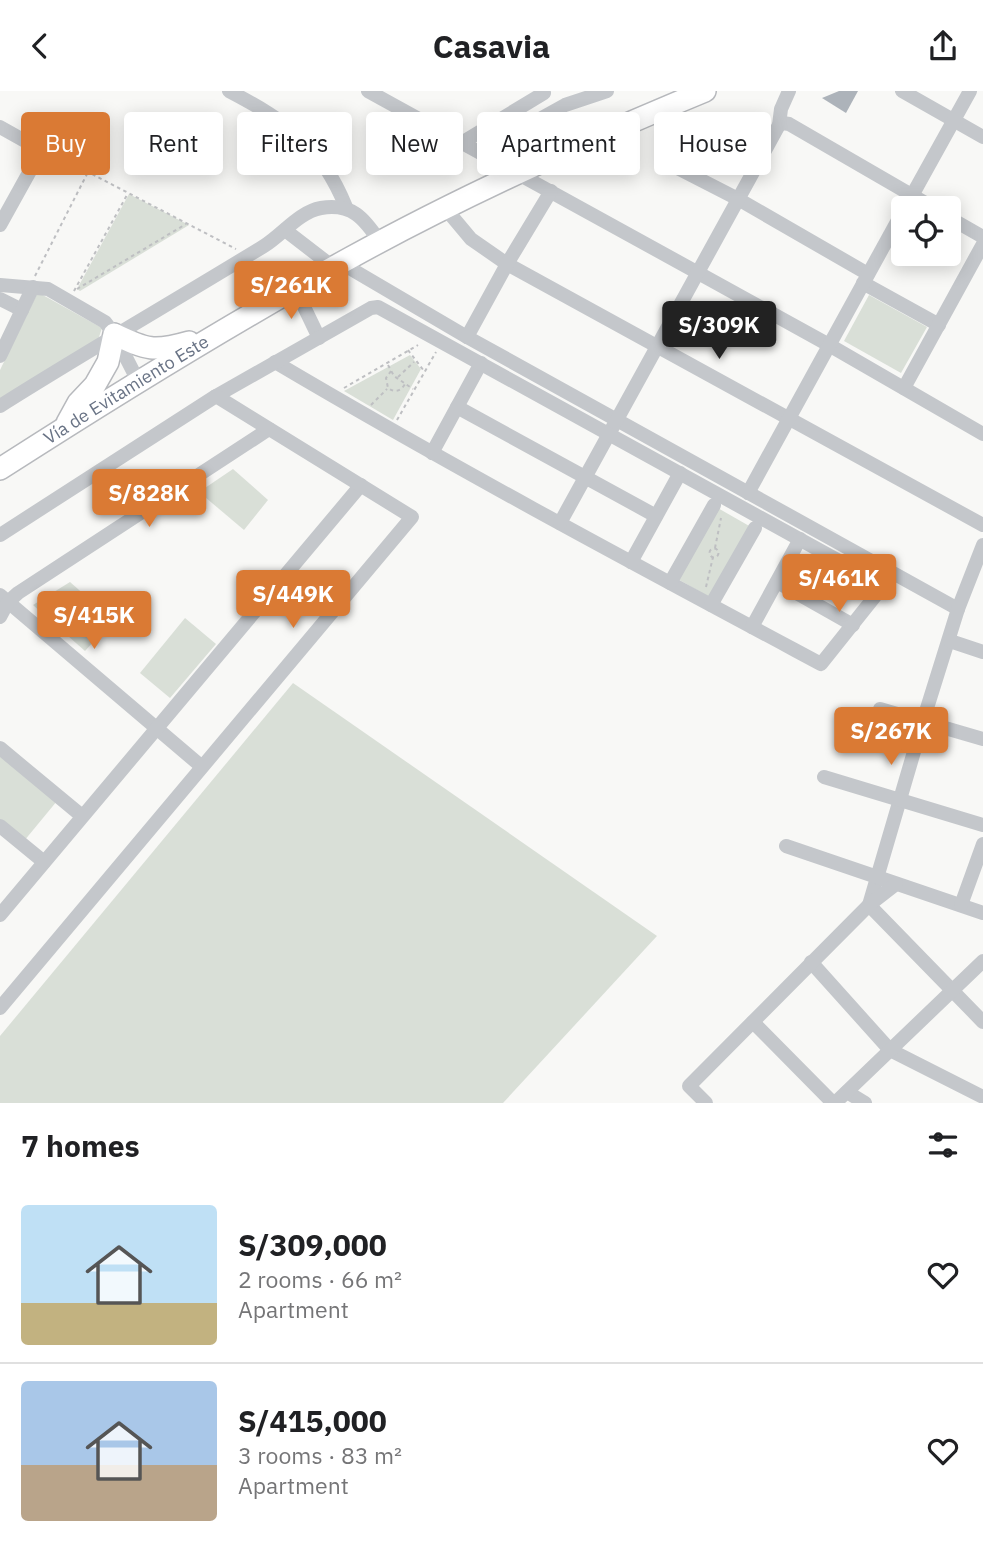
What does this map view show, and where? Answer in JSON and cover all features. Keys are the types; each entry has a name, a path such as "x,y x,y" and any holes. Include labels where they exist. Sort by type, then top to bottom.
{"highway":[{"name":"Vía de Evitamiento Este","path":"640,120 705,91"},
{"name":"Vía de Evitamiento Este","path":"0,469 211,337 337,265 514,175"},
{"path":"65,427 78,403 95,385 108,362 114,334 140,347 162,349 211,337"}],"street":[{"path":"229,91 285,123 312,147 339,190 346,207 358,215 380,242"},
{"path":"368,91 407,112"},
{"path":"552,112 607,91"},
{"path":"559,523 779,125 781,109 789,91"},
{"path":"902,91 983,137"},
{"path":"912,196 970,91"},
{"path":"477,150 463,142 542,92 565,105"},
{"path":"779,125 789,124 894,196"},
{"path":"0,127 21,139"},
{"path":"0,225 27,175"},
{"path":"522,175 904,388 981,427"},
{"path":"691,175 738,199 939,325"},
{"path":"467,337 551,191"},
{"path":"0,406 114,334 248,255 309,211 346,207"},
{"path":"445,208 471,239 507,264 983,525"},
{"path":"961,224 983,237"},
{"path":"285,230 337,265 958,609"},
{"path":"748,493 891,234"},
{"path":"904,388 983,244"},
{"path":"0,285 48,289 105,322 138,381"},
{"path":"0,356 33,287"},
{"path":"295,289 319,338"},
{"path":"0,299 22,310"},
{"path":"0,535 216,396 275,362 371,308 378,307 886,586 821,664 751,627 708,600 670,583 432,453 275,362"},
{"path":"432,453 481,363"},
{"path":"0,1007 412,517 216,396"},
{"path":"457,407 656,516"},
{"path":"0,617 4,599 269,429"},
{"path":"631,562 680,473"},
{"path":"2,907 44,862 360,485"},
{"path":"670,583 719,508"},
{"path":"708,600 755,527"},
{"path":"751,627 800,539"},
{"path":"869,905 958,609 979,567 983,545"},
{"path":"777,582 853,625"},
{"path":"4,599 201,766"},
{"path":"950,641 983,652"},
{"path":"880,709 983,739"},
{"path":"0,748 82,816"},
{"path":"824,777 983,825"},
{"path":"0,826 44,862"},
{"path":"961,905 983,844"},
{"path":"786,846 983,913"},
{"path":"706,1103 689,1086 869,905 896,884"},
{"path":"869,905 983,1022"},
{"path":"753,1022 834,1103 983,961"},
{"path":"811,962 890,1050 983,1097"},
{"path":"847,1092 864,1103"}],"path":[{"path":"33,287 35,272 86,175"},
{"path":"94,175 248,255"},
{"path":"128,193 74,291 187,224"},
{"path":"331,395 422,343"},
{"path":"408,350 424,372"},
{"path":"391,430 436,351"},
{"path":"397,378 416,361"},
{"path":"387,363 397,378 414,389"},
{"path":"391,371 385,380 388,388 396,391 402,389 405,384"},
{"path":"369,407 388,388"},
{"path":"713,557 719,555 715,548 719,508"},
{"path":"708,600 713,557 710,551 715,548"}],"shaded area":[{"path":"129,194 189,225 80,291 77,289"},
{"path":"37,294 102,328 98,340 0,403 0,370"},
{"path":"869,295 927,327 901,373 844,341"},
{"path":"410,355 421,369 393,420 344,391"},
{"path":"233,469 268,500 244,530 199,492"},
{"path":"716,507 751,527 711,598 676,578"},
{"path":"70,582 113,620 85,651 33,605"},
{"path":"185,618 216,644 170,698 140,673"},
{"path":"293,683 657,936 503,1103 0,1103 0,1036"},
{"path":"0,753 57,801 24,841 0,821"}],"building":[{"path":"839,91 858,91 846,113 822,98"}]}
